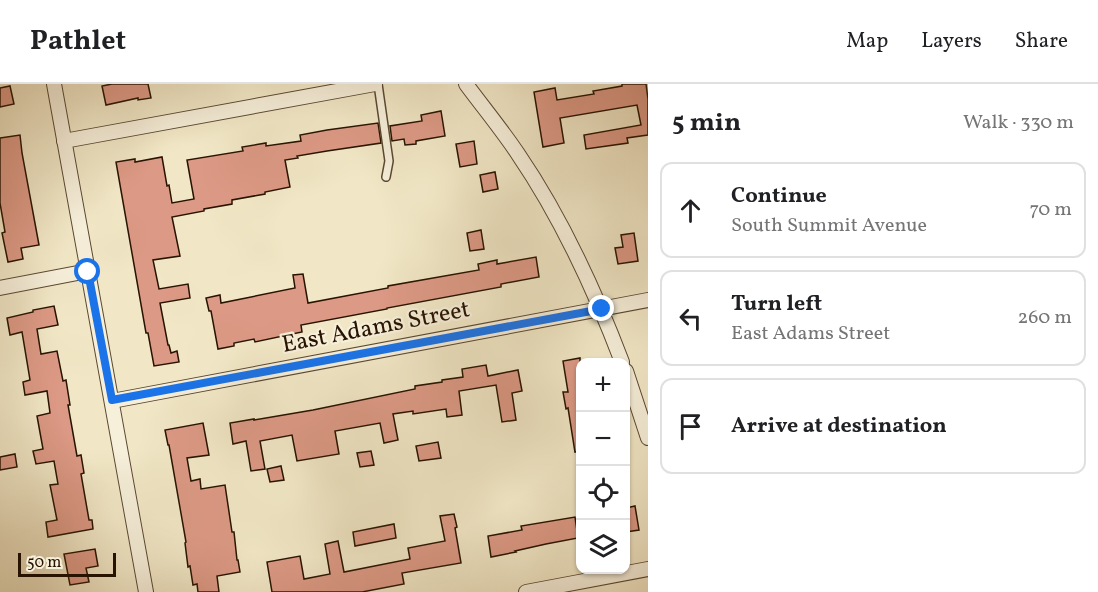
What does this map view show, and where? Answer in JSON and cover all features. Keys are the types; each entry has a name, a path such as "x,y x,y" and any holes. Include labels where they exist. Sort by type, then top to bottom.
{"street":[{"path":"54,84 146,592"},
{"path":"64,141 376,84"},
{"path":"466,84 518,153 551,206 602,309 620,358"},
{"path":"0,288 88,272"},
{"name":"East Adams Street","path":"112,400 648,300"},
{"path":"630,383 648,438"},
{"path":"526,592 648,569"}],"lane":[{"path":"376,84 389,161 386,177"}],"building":[{"path":"148,84 151,98 138,100 138,98 106,105 102,86"},
{"path":"622,84 646,84 648,135 627,138 628,143 586,149 584,135 641,125 637,105 560,118 564,143 543,147 534,92 555,88 557,100 594,94 593,91 622,86"},
{"path":"10,86 14,104 0,107 0,88"},
{"path":"441,111 445,136 416,141 416,144 405,145 404,139 392,141 390,126 422,121 421,115"},
{"path":"378,123 381,143 297,156 298,158 285,160 290,187 232,200 232,204 172,217 180,256 153,260 159,289 188,284 190,298 160,303 168,345 171,353 177,351 179,362 154,366 148,333 146,333 116,162 135,159 135,162 162,157 172,203 194,199 187,160 243,151 242,147 266,143 266,146 301,141 300,135"},
{"path":"20,135 39,245 21,248 23,259 8,262 2,233 5,232 0,203 0,138"},
{"path":"474,141 477,164 460,167 456,144"},
{"path":"495,172 498,189 483,192 480,175"},
{"path":"481,230 484,249 470,251 467,233"},
{"path":"634,233 638,261 618,264 615,248 623,247 621,235"},
{"path":"536,257 539,277 501,284 501,287 301,325 302,332 255,342 254,339 234,343 234,346 218,349 211,311 209,311 206,298 220,295 221,303 295,288 293,275 303,274 308,303 479,270 478,264 497,260 497,264"},
{"path":"54,306 58,325 37,329 41,354 57,351 63,381 66,380 77,456 81,455 84,473 81,474 89,520 92,520 93,529 48,537 46,522 57,520 50,485 58,484 54,461 36,464 33,451 43,449 37,416 50,413 47,391 25,395 23,382 30,380 22,332 10,335 7,318"},
{"path":"576,359 575,452 563,392 568,392 563,361"},
{"path":"486,365 488,376 518,370 522,391 512,393 516,420 502,422 496,385 459,391 462,415 447,417 446,409 413,414 413,411 393,414 398,440 384,443 380,423 335,431 339,454 297,461 292,435 260,441 265,469 251,471 246,441 233,444 230,423 313,410 415,389 415,386 463,377 462,369"},
{"path":"203,423 209,455 187,458 191,481 200,479 201,489 225,485 240,572 217,576 219,592 198,592 197,584 193,585 165,430"},
{"path":"438,442 441,458 419,461 416,446"},
{"path":"371,451 374,465 360,467 357,453"},
{"path":"15,454 17,467 0,470 0,457"},
{"path":"281,466 284,480 270,482 267,469"},
{"path":"635,506 639,530 630,531 630,507"},
{"path":"454,514 461,563 402,573 404,584 362,592 272,592 267,562 300,556 304,579 330,574 325,544 338,541 344,572 410,559 408,548 445,541 440,516"},
{"path":"575,517 576,538 491,557 488,536 522,530 521,526"},
{"path":"394,524 396,538 355,546 353,532"},
{"path":"95,549 98,566 86,568 89,582 70,585 64,554"}],"route":[{"path":"88,272 112,400 602,309"}]}
